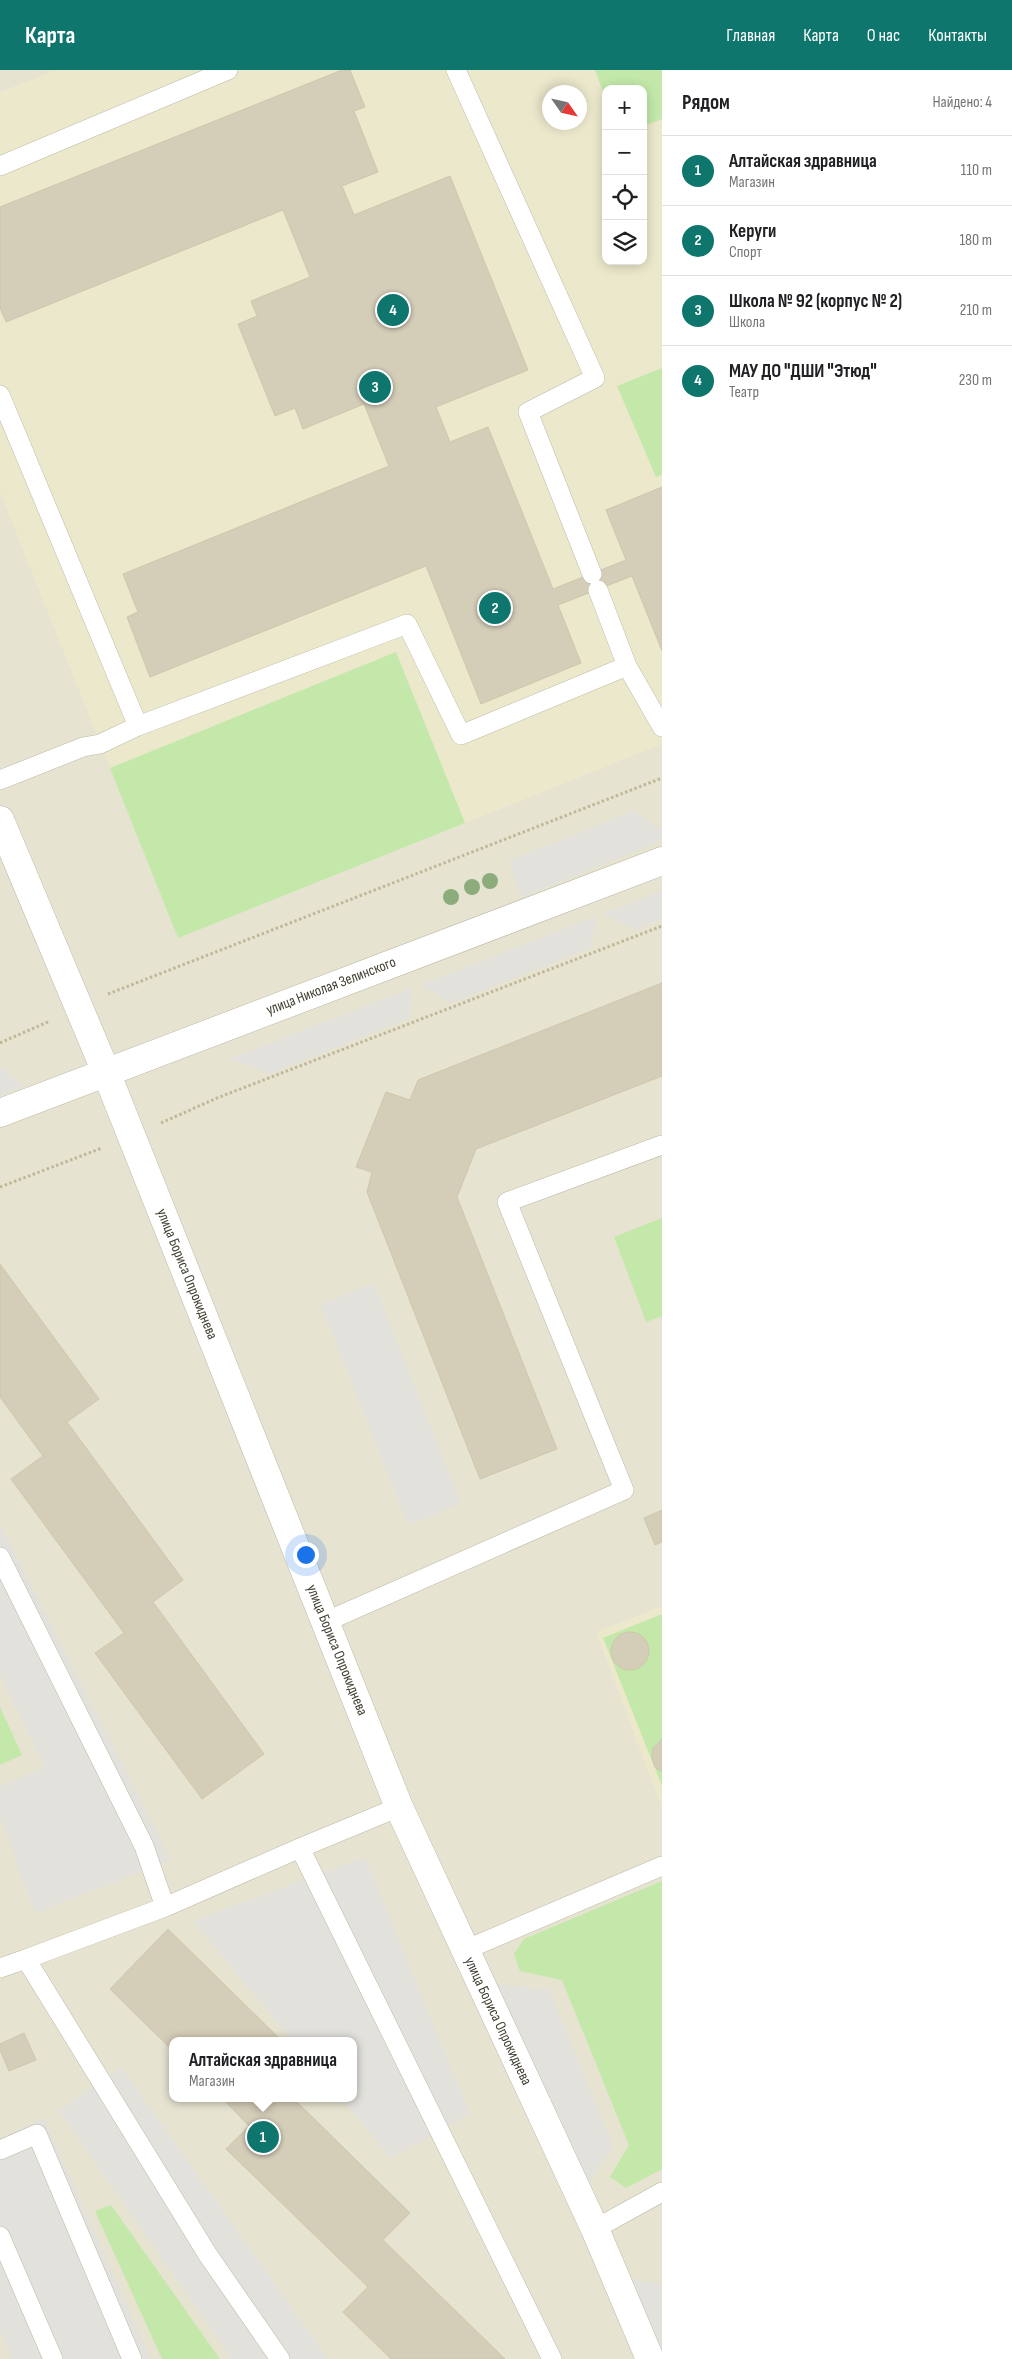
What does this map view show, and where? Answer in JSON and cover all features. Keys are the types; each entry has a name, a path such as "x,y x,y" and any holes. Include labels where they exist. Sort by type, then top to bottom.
{"street":[{"name":"улица Бориса Опрокиднева","path":"0,820 132,1136 399,1807 594,2229 650,2359"},
{"name":"улица Николая Зелинского","path":"0,1113 662,861"}],"lane":[{"path":"0,166 228,70"},
{"path":"456,70 595,378 528,412 627,666 662,727"},
{"path":"0,394 138,726"},
{"path":"0,780 83,747 100,744 138,726 407,624 461,735 627,666"},
{"path":"326,1622 624,1490 507,1202 662,1145"},
{"path":"0,1557 144,1846 165,1907"},
{"path":"0,1968 165,1907 399,1807"},
{"path":"300,1848 552,2359"},
{"path":"466,1950 662,1866"},
{"path":"26,1959 208,2254 280,2359"},
{"path":"0,2150 37,2134 132,2359"},
{"path":"594,2229 662,2192"},
{"path":"0,2236 53,2359"}],"path":[{"path":"0,1043 78,1006 662,778"},
{"path":"0,1187 132,1136 217,1098 662,926"}],"shaded area":[{"path":"0,70 662,70 662,2359 0,2359"},
{"path":"56,70 662,70 662,744 178,938 0,492 0,92"},
{"path":"634,811 662,831 662,840 522,897 509,861"},
{"path":"662,891 662,919 635,930 602,914"},
{"path":"597,916 590,948 450,1003 421,985"},
{"path":"412,988 409,1018 269,1074 230,1059"},
{"path":"0,1067 23,1086 0,1095"},
{"path":"374,1283 461,1504 408,1525 321,1304"},
{"path":"0,1524 171,1860 35,1913 0,1817 0,1786 45,1768 0,1674"},
{"path":"662,1606 662,1808 596,1632"},
{"path":"365,1857 470,2114 391,2158 344,2102 357,2102 357,2037 290,2037 193,1921"},
{"path":"480,1982 549,1990 613,2146 580,2197"},
{"path":"121,2067 328,2359 232,2359 59,2111"},
{"path":"44,2118 151,2359 12,2359 0,2331 0,2138"},
{"path":"616,2279 662,2283 662,2359"}],"green space":[{"path":"595,70 662,70 662,119 647,125 647,85 602,85 602,89"},
{"path":"662,368 662,475 656,477 617,386"},
{"path":"396,652 465,823 178,938 110,768"},
{"path":"662,1218 662,1316 646,1322 614,1237"},
{"path":"662,1614 662,1786 603,1638"},
{"path":"0,1707 22,1755 0,1765"},
{"path":"662,1881 662,2169 626,2188 610,2177 629,2145 562,1980 520,1971 514,1954 524,1939"},
{"path":"111,2205 220,2359 162,2359 95,2211"}],"building":[{"path":"342,70 350,70 365,107 354,111 378,172 342,186 354,215 450,176 528,370 436,407 450,442 488,427 553,589 626,560 606,510 662,487 662,651 632,576 558,605 581,663 481,704 426,566 150,677 127,617 138,612 123,574 389,466 364,404 303,429 295,408 275,416 238,324 257,316 251,301 310,277 283,210 6,322 0,308 0,207"},
{"path":"662,983 662,1076 476,1149 457,1197 557,1449 480,1479 367,1192 372,1172 356,1167 386,1092 410,1100 418,1080"},
{"path":"0,1264 99,1399 67,1422 183,1580 153,1602 264,1754 202,1799 95,1653 124,1633 11,1479 43,1456 0,1397"},
{"path":"662,1510 662,1542 655,1545 644,1518"},
{"path":"630,1632 644,1637 649,1651 644,1665 630,1670 616,1665 611,1651 616,1637"},
{"path":"662,1739 662,1772 655,1767 652,1758 653,1748"},
{"path":"168,1929 278,2037 169,2037 169,2047 110,1989"},
{"path":"24,2033 36,2060 9,2071 0,2050 0,2044"},
{"path":"226,2102 297,2102 410,2213 383,2240 505,2359 391,2359 343,2312 368,2287 226,2149 249,2126"}],"place":[{"name":"МАУ ДО \"ДШИ \"Этюд\"","path":"393,310"},
{"name":"Школа № 92 (корпус № 2)","path":"375,387"},
{"name":"Керуги","path":"495,608"},
{"name":"Алтайская здравница","path":"263,2137"}]}
